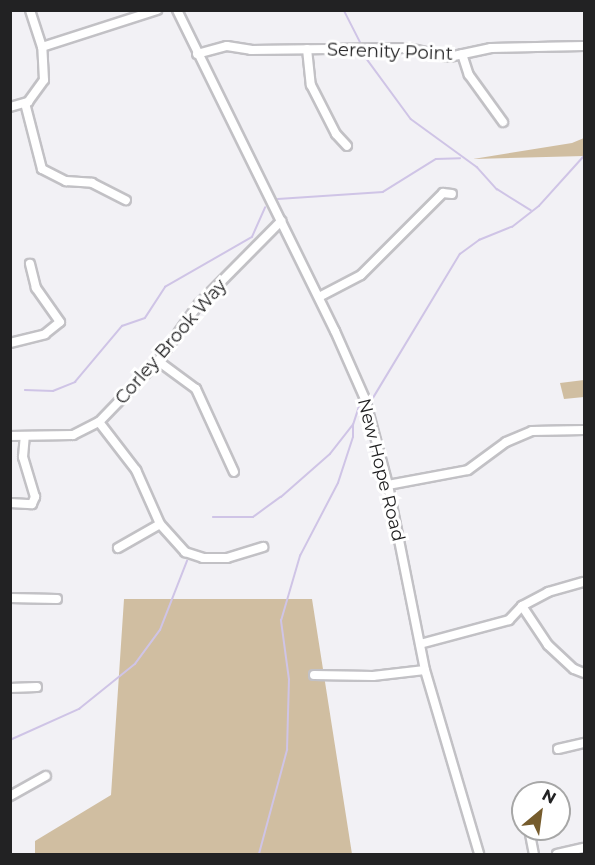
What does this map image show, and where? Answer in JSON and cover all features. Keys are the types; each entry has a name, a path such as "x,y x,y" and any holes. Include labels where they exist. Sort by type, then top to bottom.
{"street":[{"path":"10,107 25,103 44,80 42,47 30,10"},
{"path":"42,47 157,10"},
{"name":"New Hope Road","path":"177,10 319,297 362,390 388,485 425,670 479,855"},
{"name":"Serenity Point","path":"197,54 227,46 251,50 407,48 449,57 492,48 585,46"},
{"path":"307,49 311,85 336,134 347,146"},
{"path":"462,54 469,75 503,122"},
{"path":"25,103 42,169 66,182 92,183 126,200"},
{"path":"319,297 361,275 443,193 452,194"},
{"name":"Corley Brook Way","path":"10,436 73,435 99,422 158,361 200,304 281,221"},
{"path":"10,343 45,334 60,322 40,296 30,264"},
{"path":"158,361 196,389 234,472"},
{"path":"99,422 136,470 160,524 185,552 203,558 245,555 263,547"},
{"path":"388,485 468,470 506,442 532,431 585,430"},
{"path":"10,503 32,504 35,497 23,457 25,436"},
{"path":"118,548 160,524"},
{"path":"420,644 509,620 522,606 548,592 585,582"},
{"path":"10,598 57,599"},
{"path":"522,606 548,645 574,669 585,673"},
{"path":"314,675 373,676 425,670"},
{"path":"10,688 37,687"},
{"path":"558,749 585,743"},
{"path":"10,796 46,776"},
{"path":"557,855 585,848"}],"shaded area":[{"path":"584,138 584,156 473,159 572,143"},
{"path":"584,380 584,397 564,399 560,383"},
{"path":"124,599 312,599 352,854 35,854 35,841 111,795"}],"waterway":[{"path":"344,10 360,42"},
{"path":"364,55 411,119 477,167 497,189 531,210"},
{"path":"373,398 460,254 479,240 512,227 539,206 584,156"},
{"path":"278,199 383,192 436,159 460,158"},
{"path":"25,390 53,391 75,382 122,326 145,318 165,287 252,237 265,208"},
{"path":"213,517 253,517 281,497 330,454 353,425 360,404"},
{"path":"259,854 287,750 289,680 281,621 300,556 338,483 353,437 353,425"},
{"path":"10,740 79,709 135,664 160,630 187,561"}]}
